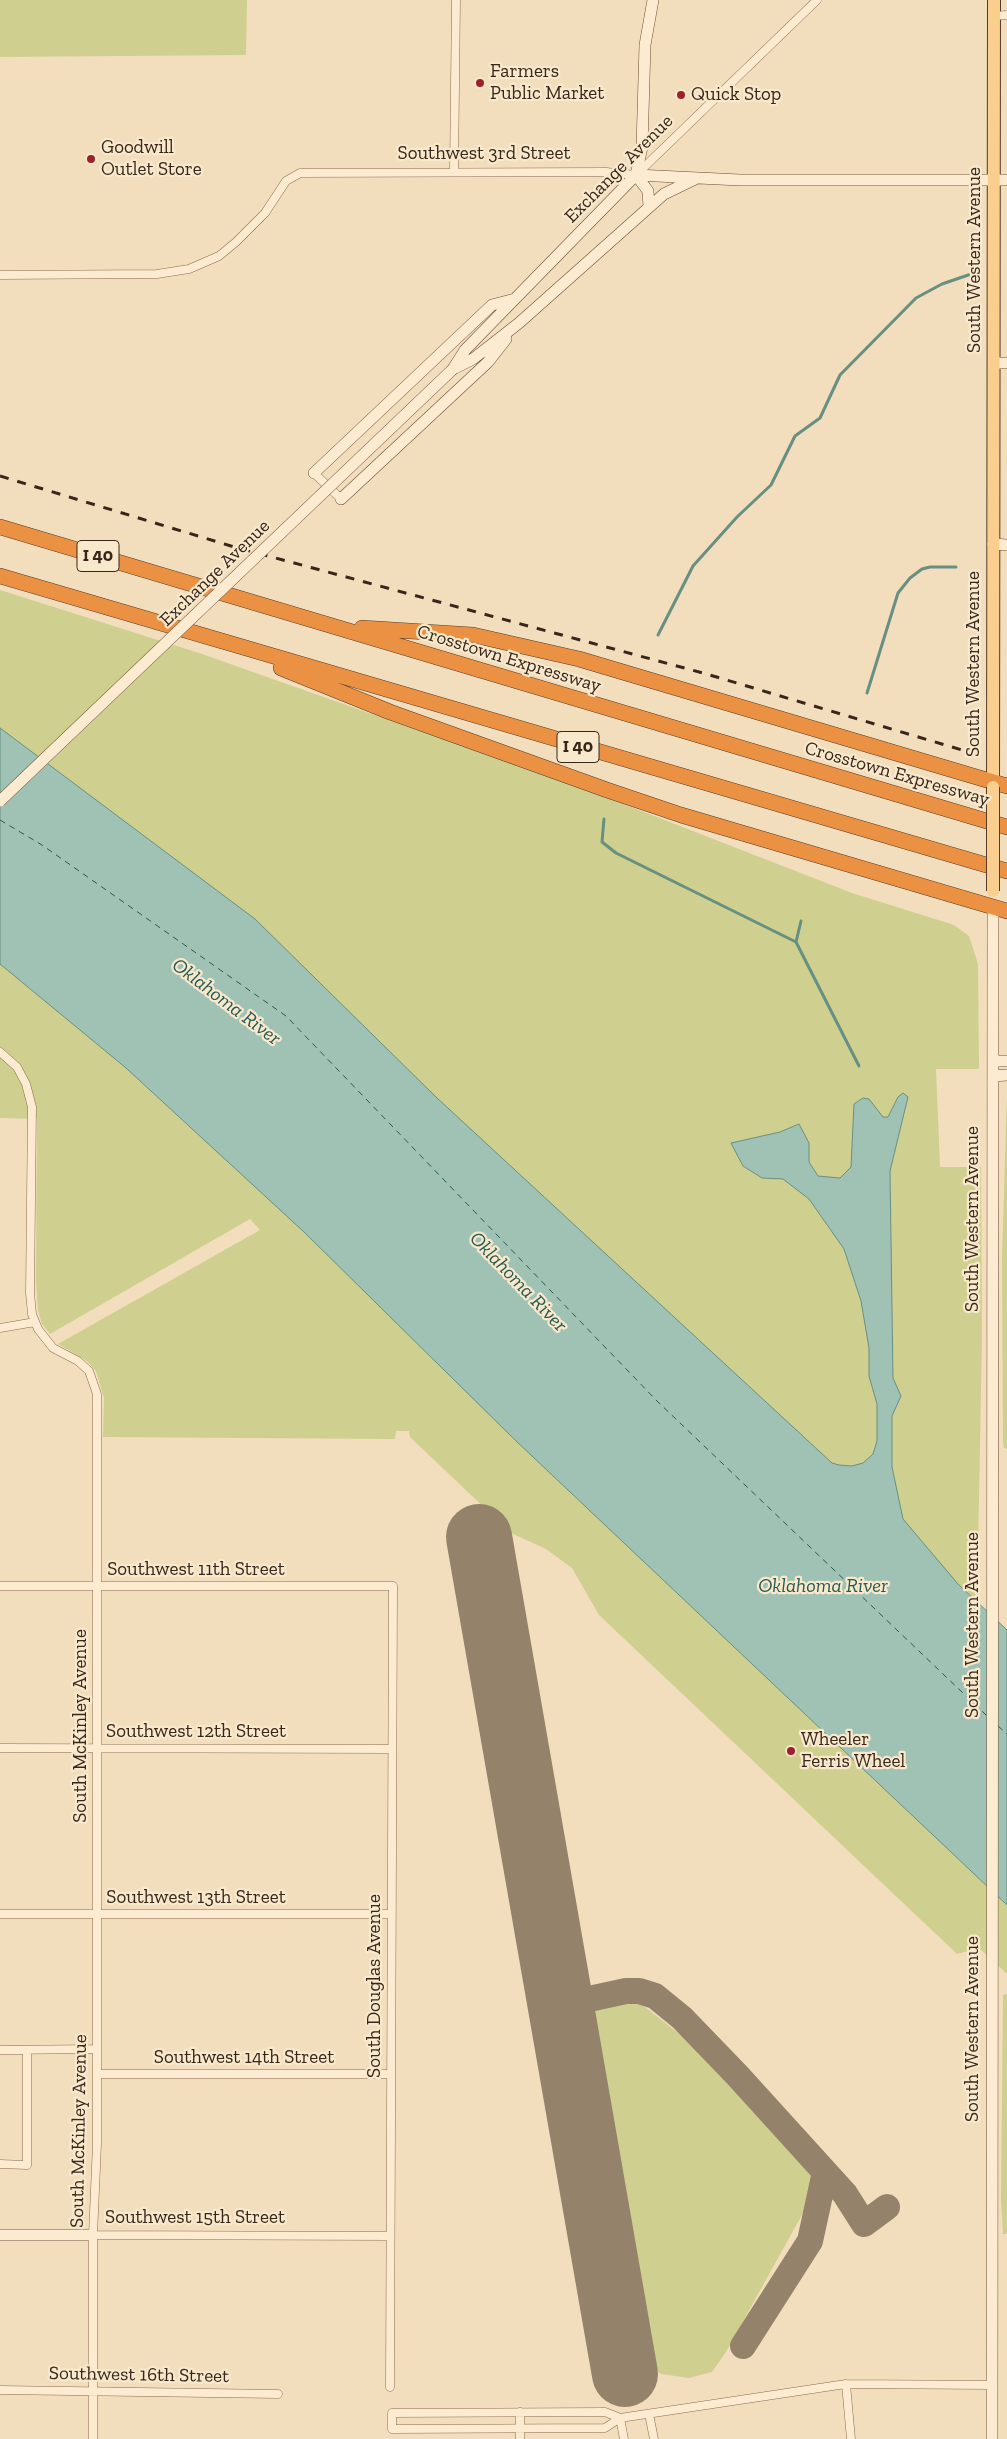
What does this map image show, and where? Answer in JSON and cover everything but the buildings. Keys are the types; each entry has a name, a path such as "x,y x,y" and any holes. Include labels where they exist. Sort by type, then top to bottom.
{"highway":[{"name":"Crosstown Expressway","path":"0,527 338,627 481,672 1007,827"},
{"name":"I 40","path":"0,576 1007,872"},
{"path":"338,627 472,635 570,657 998,785"},
{"path":"201,635 390,712 607,790 681,815 1000,909"}],"main road":[{"path":"650,207 648,190 636,175 642,147 645,45 653,0"},
{"name":"South Western Avenue","path":"992,2439 993,1061 1000,909 993,891 998,785 993,544 1001,363 1001,180 994,0"},
{"name":"Southwest 3rd Street","path":"636,175 786,181 1001,180"},
{"name":"Exchange Avenue","path":"0,801 453,369 465,350 636,175"},
{"name":"Exchange Avenue","path":"453,369 473,360 518,323 664,194 696,178"},
{"path":"314,472 492,305 515,298"},
{"path":"341,499 488,362 518,323"},
{"path":"993,544 1007,545"},
{"path":"993,1061 1007,1061"},
{"path":"993,1076 1007,1075"},
{"name":"Southwest 15th Street","path":"0,2235 93,2235"}],"street":[{"path":"454,172 456,0"},
{"name":"Exchange Avenue","path":"636,175 817,0"},
{"path":"994,16 1007,16"},
{"name":"Southwest 3rd Street","path":"0,275 157,274 181,272 209,262 236,242 265,213 286,181 296,174 315,172 606,172 636,175"},
{"path":"314,472 341,499"},
{"name":"South McKinley Avenue","path":"0,1052 17,1067 26,1084 32,1107 30,1293 35,1322 53,1348 86,1368 96,1389 97,2074 93,2235 93,2439"},
{"path":"0,1328 35,1322"},
{"name":"Southwest 11th Street","path":"0,1586 393,1586"},
{"name":"South Douglas Avenue","path":"390,2387 393,1586"},
{"name":"Southwest 12th Street","path":"0,1748 392,1748"},
{"name":"Southwest 13th Street","path":"0,1914 391,1914"},
{"path":"0,2050 97,2049"},
{"path":"0,2164 27,2165 27,2050"},
{"name":"Southwest 14th Street","path":"97,2074 391,2074"},
{"name":"Southwest 15th Street","path":"93,2235 390,2236"},
{"path":"620,2418 605,2412 392,2412 392,2429 605,2428 620,2418 846,2384 992,2385"},
{"path":"846,2384 851,2439"},
{"name":"Southwest 16th Street","path":"0,2390 278,2394"},
{"path":"520,2412 520,2439"},
{"path":"562,2412 564,2428"},
{"path":"649,2414 654,2439"},
{"path":"620,2418 624,2439"}],"green space":[{"path":"0,0 247,0 246,55 0,57"},
{"path":"0,590 202,654 485,754 621,803 852,893 954,925 969,936 978,964 979,1069 936,1069 940,1167 981,1167 982,1339 977,1602 1007,1630 1007,1974 979,1948 957,1954 599,1615 572,1568 546,1549 511,1533 410,1437 409,1431 396,1431 395,1439 103,1437 104,1398 96,1371 87,1361 58,1344 260,1230 250,1219 50,1334 42,1324 38,1310 36,1280 37,1119 0,1118"},
{"path":"1007,1093 1007,1449 1004,1448 1003,1442 1002,1257"},
{"path":"1007,1994 1007,2234 1003,2234 1001,2199 1003,1995"},
{"path":"630,2002 645,2007 709,2057 815,2173 818,2186 726,2352 712,2372 689,2378 661,2374 641,2359 588,2008"}],"water":[{"name":"Oklahoma River","path":"0,728 255,919 436,1097 832,1463 839,1465 852,1466 863,1463 873,1454 877,1441 877,1404 869,1376 869,1348 861,1301 844,1249 809,1199 783,1179 762,1178 743,1166 731,1143 780,1132 799,1124 809,1143 809,1162 818,1176 840,1178 851,1167 854,1104 863,1098 869,1099 883,1117 888,1117 898,1097 903,1093 908,1097 890,1171 893,1378 901,1396 892,1416 892,1467 903,1519 958,1584 1007,1630 1007,1905 514,1439 304,1232 126,1068 0,964"}],"waterway":[{"path":"658,635 693,566 737,517 771,485 795,436 820,418 840,375 916,298 942,284 980,271"},
{"path":"867,693 898,593 910,578 922,569 930,567 956,567"},
{"path":"604,819 602,842 616,853 796,942"},
{"path":"801,921 796,942 859,1066"}],"ferry route":[{"path":"0,820 42,845 286,1016 657,1401 986,1715"},
{"path":"998,1726 1007,1734"}],"taxiway":[{"path":"561,2005 626,1991 639,1991 655,1996 682,2018 737,2075 845,2194 864,2224 887,2207"},
{"path":"743,2346 810,2241 825,2172"}],"runway":[{"path":"479,1537 625,2374"}],"railway":[{"path":"0,476 231,546 703,673 962,750"}],"place":[{"name":"Farmers Public Market","path":"480,83"},
{"name":"Quick Stop","path":"681,95"},
{"name":"Goodwill Outlet Store","path":"91,159"},
{"name":"Wheeler Ferris Wheel","path":"791,1751"}]}
